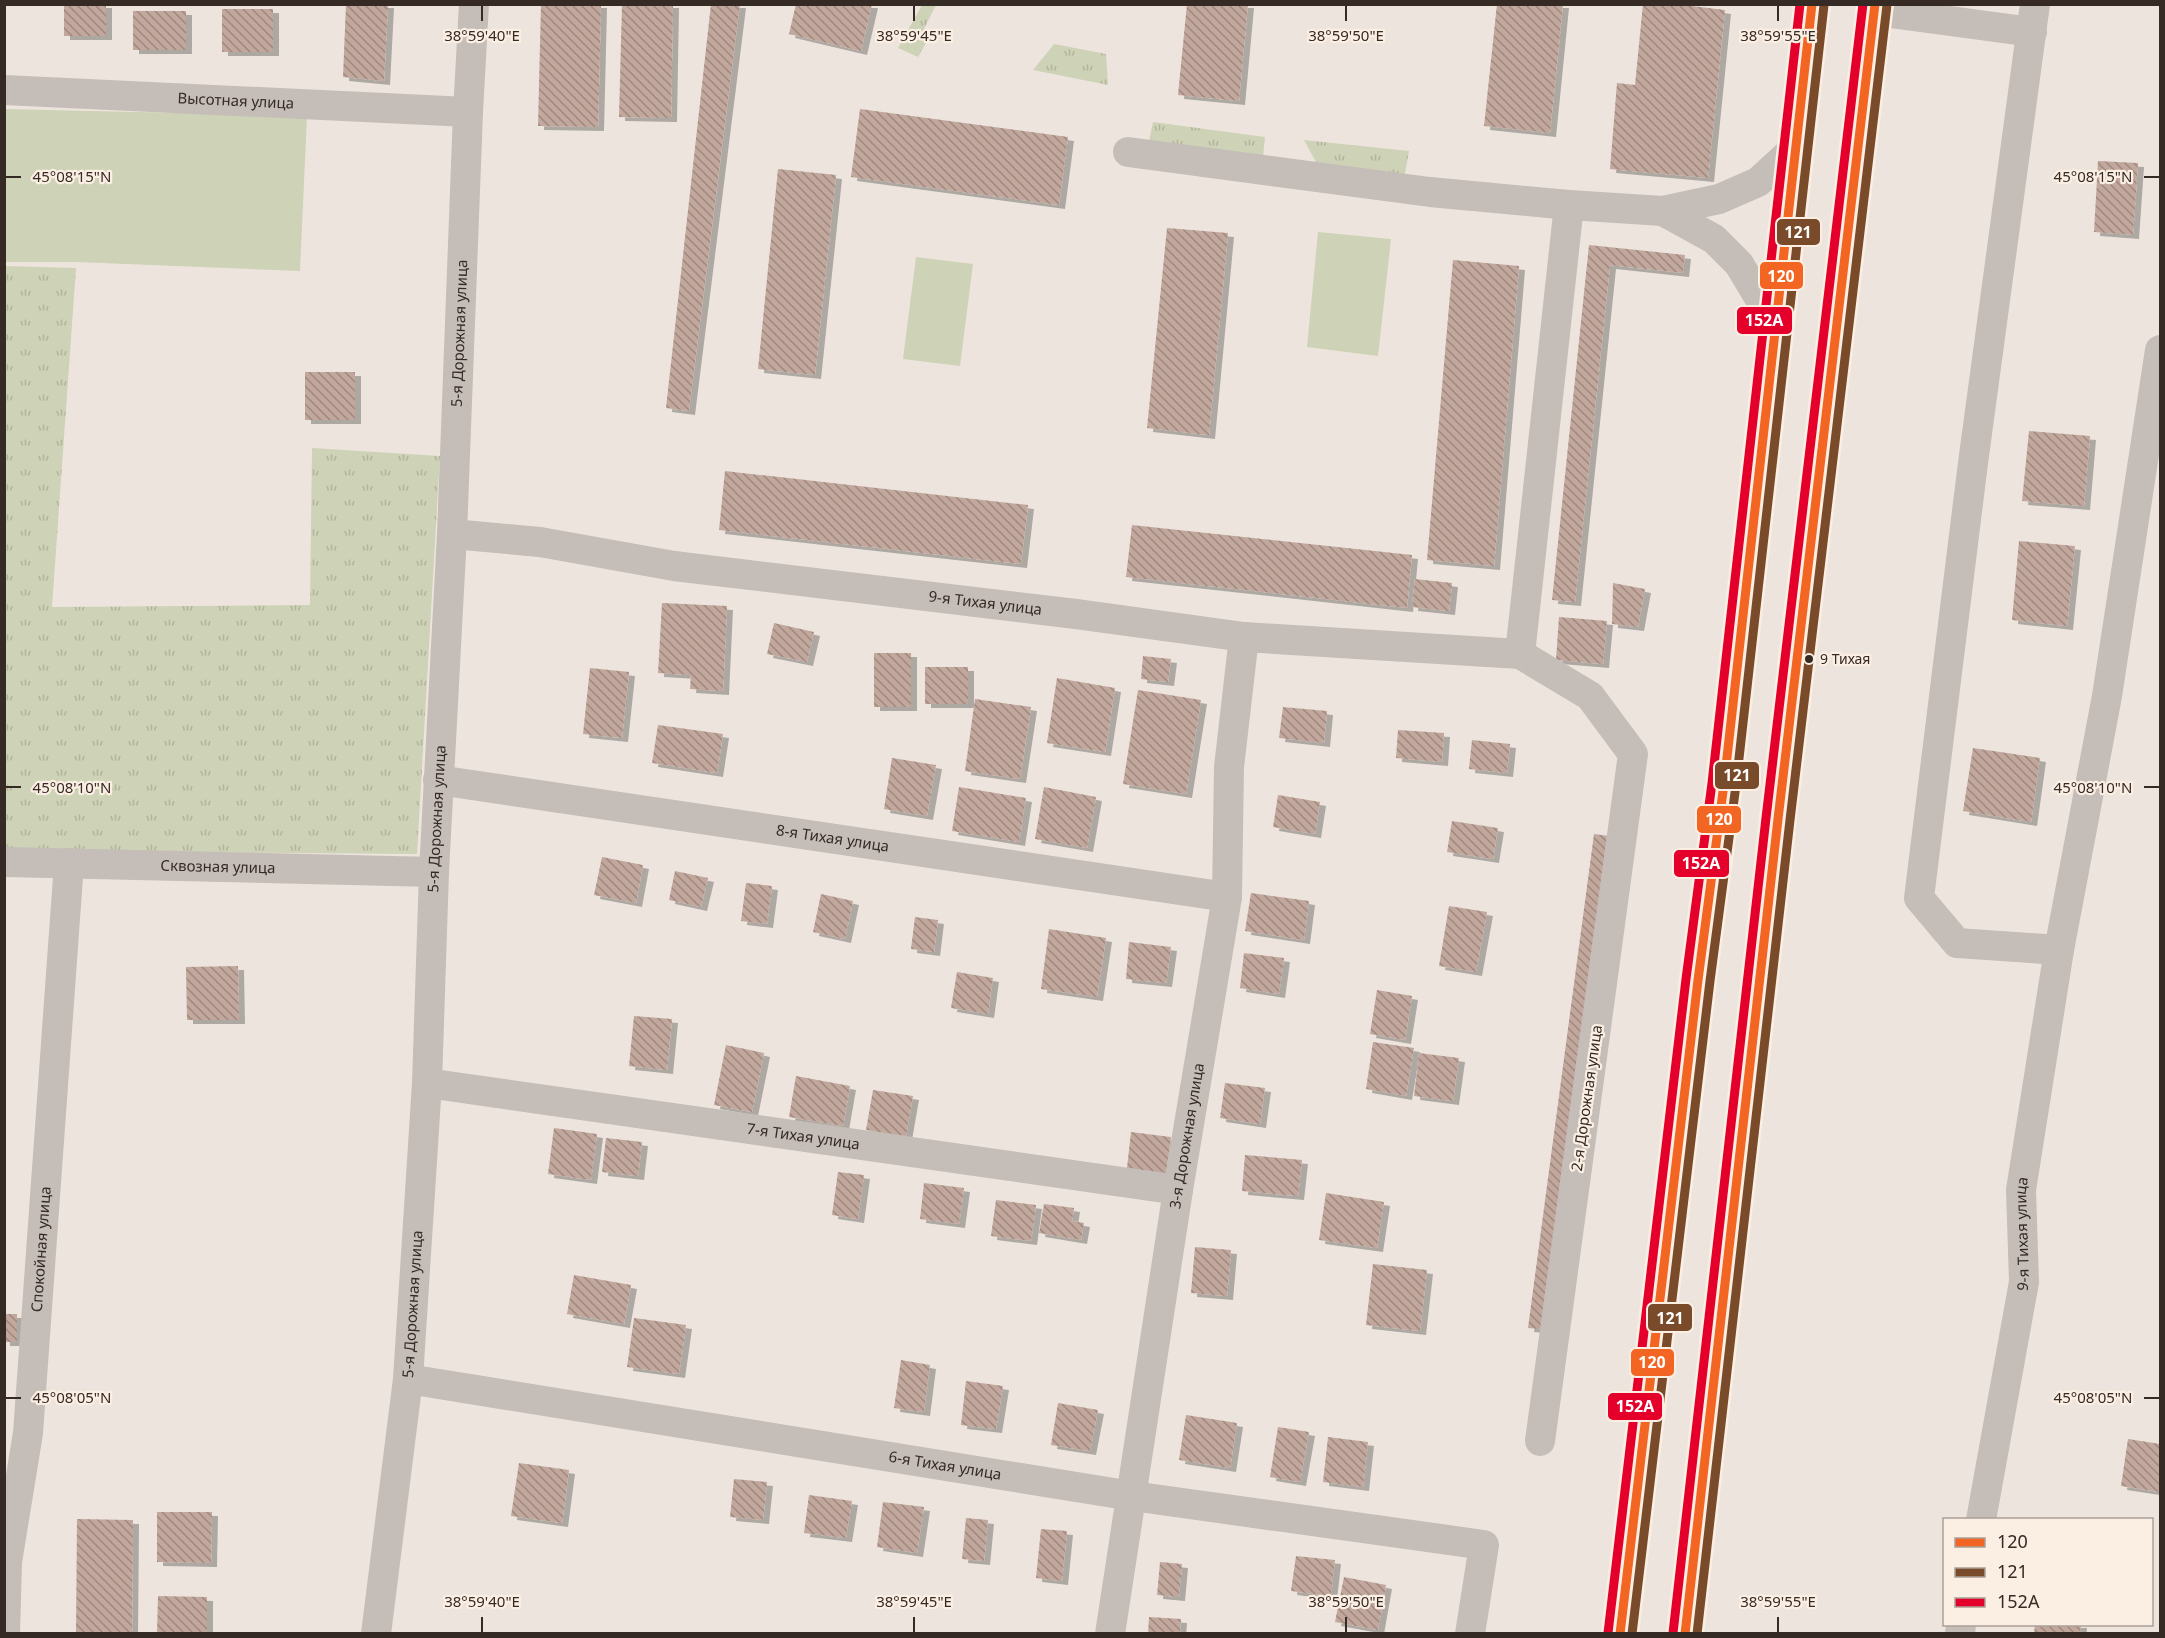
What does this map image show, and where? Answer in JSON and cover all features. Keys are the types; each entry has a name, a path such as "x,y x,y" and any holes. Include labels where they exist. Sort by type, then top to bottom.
{"main road":[{"path":"1620,1634 1698,980 1724,784 1812,4"},
{"path":"1685,1634 1778,819 1875,8"}],"street":[{"name":"5-я Дорожная улица","path":"376,1634 408,1379 427,1083 438,780 452,534 474,4"},
{"path":"1875,8 2033,18 1973,463 1919,898 1957,943 2059,950"},
{"name":"Высотная улица","path":"4,90 468,112"},
{"path":"1128,152 1430,192 1663,211 1719,199 1758,182 1795,148"},
{"path":"1520,654 1569,205"},
{"path":"1663,211 1714,239 1723,247 1739,264 1775,324"},
{"name":"9-я Тихая улица","path":"1981,1518 2024,1282 2020,1190 2059,950 2107,696 2160,350"},
{"name":"9-я Тихая улица","path":"452,534 540,542 674,566 1064,612 1244,637 1520,654"},
{"name":"3-я Дорожная улица","path":"1110,1634 1178,1190 1227,897 1229,767 1244,637"},
{"name":"2-я Дорожная улица","path":"1520,654 1590,696 1633,754 1540,1441"},
{"name":"8-я Тихая улица","path":"438,780 1227,897"},
{"name":"Сквозная улица","path":"4,862 434,872"},
{"name":"Спокойная улица","path":"5,1634 7,1562 28,1433 69,863"},
{"name":"7-я Тихая улица","path":"427,1083 1178,1190"},
{"name":"6-я Тихая улица","path":"408,1379 1132,1496 1484,1545 1470,1634"}],"green space":[{"path":"922,5 936,5 924,29 930,36 918,57 898,48"},
{"path":"1054,44 1106,54 1108,85 1033,70"},
{"path":"5,109 307,116 300,271 77,262 5,262"},
{"path":"1153,122 1265,137 1263,157 1149,141"},
{"path":"1304,140 1409,151 1404,179 1317,164"},
{"path":"1318,232 1391,239 1378,356 1307,347"},
{"path":"916,257 973,264 960,366 903,359"},
{"path":"5,266 76,268 52,607 310,605 312,448 440,456 417,854 5,851"}],"building":[{"path":"64,4 106,4 106,36 64,36"},
{"path":"346,4 388,4 384,81 343,77"},
{"path":"541,4 601,4 598,127 538,126"},
{"path":"622,4 673,4 671,118 619,117"},
{"path":"711,4 740,4 689,411 666,408"},
{"path":"796,4 872,4 861,51 789,34"},
{"path":"1187,4 1248,4 1239,101 1178,95"},
{"path":"1497,4 1563,4 1550,133 1484,126"},
{"path":"1643,4 1675,4 1725,10 1708,178 1610,169 1617,83 1635,85"},
{"path":"222,9 273,9 273,52 222,52"},
{"path":"133,11 186,11 186,50 133,50"},
{"path":"860,109 1068,137 1059,205 851,177"},
{"path":"2098,161 2138,163 2133,235 2094,232"},
{"path":"778,169 836,175 815,375 758,369"},
{"path":"1167,228 1228,233 1209,435 1147,428"},
{"path":"1589,245 1685,255 1683,273 1610,265 1575,602 1552,600"},
{"path":"1453,260 1519,266 1494,566 1427,560"},
{"path":"305,372 355,372 355,420 305,420"},
{"path":"2029,431 2090,436 2084,506 2022,501"},
{"path":"725,471 1028,505 1021,564 719,530"},
{"path":"1132,525 1412,555 1407,608 1126,577"},
{"path":"2019,541 2075,546 2067,626 2012,620"},
{"path":"1415,579 1452,583 1449,611 1412,607"},
{"path":"1613,583 1645,589 1638,627 1612,624"},
{"path":"662,603 727,606 723,691 690,689 691,675 658,673"},
{"path":"1559,617 1607,621 1603,664 1556,660"},
{"path":"774,623 814,632 807,662 767,654"},
{"path":"874,653 911,653 911,707 874,707"},
{"path":"1143,656 1171,659 1168,682 1141,679"},
{"path":"925,667 968,667 968,704 925,704"},
{"path":"590,668 629,672 622,738 583,734"},
{"path":"1057,678 1115,688 1105,752 1047,743"},
{"path":"1138,690 1201,700 1186,794 1123,784"},
{"path":"975,699 1031,707 1020,779 965,771"},
{"path":"1283,707 1327,711 1324,743 1279,738"},
{"path":"658,725 723,734 717,773 652,763"},
{"path":"1398,730 1444,733 1442,762 1396,758"},
{"path":"1472,740 1510,744 1507,773 1469,769"},
{"path":"1973,748 2040,758 2031,822 1963,811"},
{"path":"892,758 936,765 927,816 884,809"},
{"path":"959,787 1026,798 1019,842 952,831"},
{"path":"1044,787 1096,797 1087,848 1035,839"},
{"path":"1278,795 1320,802 1315,834 1273,827"},
{"path":"1452,821 1498,828 1493,859 1447,852"},
{"path":"1594,834 1616,837 1550,1330 1528,1328"},
{"path":"602,857 643,865 636,903 594,895"},
{"path":"675,871 708,878 701,907 669,900"},
{"path":"746,883 772,886 767,924 741,921"},
{"path":"1251,893 1309,901 1304,940 1245,931"},
{"path":"821,894 853,901 845,939 813,932"},
{"path":"1449,906 1487,912 1476,972 1439,966"},
{"path":"915,917 938,920 934,952 911,949"},
{"path":"1049,929 1106,938 1097,997 1041,989"},
{"path":"1129,942 1171,947 1166,983 1126,979"},
{"path":"1244,953 1284,958 1279,994 1240,988"},
{"path":"238,966 239,1020 187,1020 186,967"},
{"path":"957,972 993,978 988,1014 951,1008"},
{"path":"1377,990 1412,996 1405,1040 1370,1034"},
{"path":"634,1016 672,1019 667,1070 629,1066"},
{"path":"1373,1042 1414,1048 1406,1096 1366,1089"},
{"path":"726,1045 764,1053 752,1112 714,1105"},
{"path":"1419,1053 1459,1058 1453,1101 1414,1096"},
{"path":"796,1076 850,1086 843,1126 789,1117"},
{"path":"1225,1083 1265,1088 1260,1124 1220,1118"},
{"path":"873,1090 913,1096 906,1136 866,1130"},
{"path":"554,1128 597,1134 591,1180 548,1174"},
{"path":"1131,1132 1171,1137 1166,1173 1127,1168"},
{"path":"606,1138 642,1142 638,1176 602,1172"},
{"path":"1245,1155 1302,1160 1298,1196 1242,1191"},
{"path":"838,1172 864,1175 858,1219 832,1215"},
{"path":"924,1183 964,1188 959,1224 920,1219"},
{"path":"1326,1193 1384,1202 1377,1248 1319,1240"},
{"path":"996,1200 1036,1205 1031,1241 991,1236"},
{"path":"1044,1204 1074,1208 1072,1221 1084,1223 1081,1240 1039,1233"},
{"path":"1195,1247 1231,1250 1227,1296 1191,1293"},
{"path":"1373,1264 1427,1270 1420,1331 1366,1325"},
{"path":"574,1275 631,1285 624,1324 567,1314"},
{"path":"4,1314 17,1314 17,1342 4,1342"},
{"path":"634,1318 686,1325 679,1374 627,1367"},
{"path":"901,1360 930,1365 924,1412 894,1408"},
{"path":"966,1381 1003,1386 996,1429 961,1425"},
{"path":"1058,1403 1098,1410 1090,1451 1051,1445"},
{"path":"1186,1415 1237,1423 1230,1468 1179,1460"},
{"path":"1278,1427 1309,1432 1300,1482 1270,1477"},
{"path":"1328,1437 1368,1442 1363,1487 1323,1482"},
{"path":"2128,1439 2160,1444 2160,1492 2121,1486"},
{"path":"519,1463 569,1470 562,1523 511,1516"},
{"path":"734,1479 767,1482 763,1520 730,1517"},
{"path":"809,1495 852,1501 846,1538 804,1533"},
{"path":"883,1502 924,1507 917,1553 877,1547"},
{"path":"157,1512 212,1512 211,1563 157,1562"},
{"path":"966,1518 988,1520 984,1561 962,1559"},
{"path":"77,1519 133,1520 132,1634 76,1634"},
{"path":"1041,1529 1067,1531 1062,1581 1036,1578"},
{"path":"1296,1556 1335,1560 1331,1596 1291,1591"},
{"path":"1160,1562 1182,1564 1179,1597 1157,1595"},
{"path":"1344,1577 1386,1585 1378,1630 1335,1622"},
{"path":"158,1596 207,1597 207,1634 157,1634"},
{"path":"1149,1617 1181,1619 1180,1634 1148,1634"},
{"path":"2035,1626 2081,1626 2080,1634 2034,1634"}],"transit line":[{"name":"152A","path":"1608,1633 1686,979 1712,783 1800,4"},
{"name":"120","path":"1620,1634 1698,980 1724,784 1812,4"},
{"name":"152A","path":"1673,1633 1766,818 1863,4"},
{"name":"120","path":"1685,1634 1778,819 1875,4"},
{"name":"121","path":"1632,1634 1710,981 1736,785 1824,5"},
{"name":"121","path":"1697,1634 1790,820 1887,5"}],"place":[{"name":"9 Тихая","path":"1809,659"}]}
